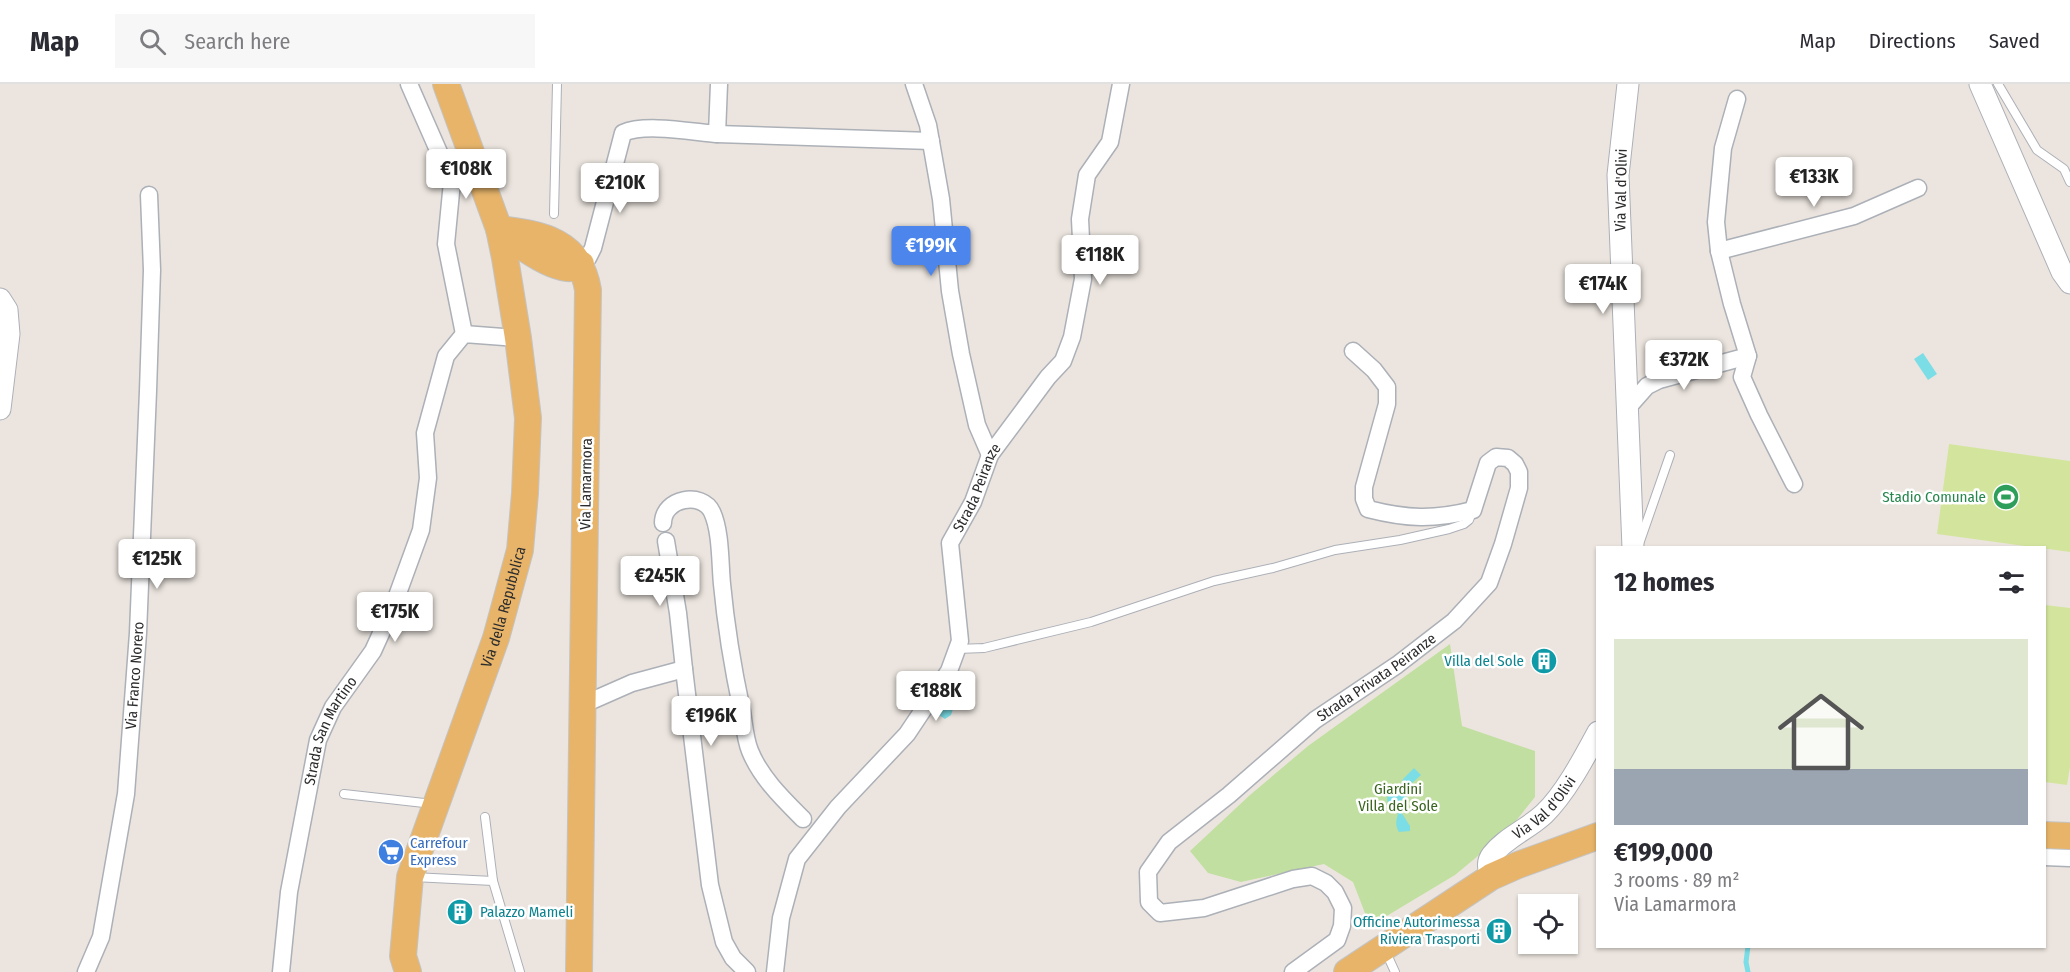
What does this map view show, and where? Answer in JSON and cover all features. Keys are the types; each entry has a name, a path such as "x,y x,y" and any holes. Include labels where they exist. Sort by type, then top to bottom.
{"main road":[{"path":"446,84 499,229 517,243 556,265 574,268 581,264"},
{"name":"Via della Repubblica","path":"408,972 403,956 410,877 495,638 520,550 528,418 518,338 499,229"},
{"name":"Via Lamarmora","path":"579,972 589,300 587,280 581,264"},
{"path":"2046,835 2070,836"},
{"path":"1347,972 1491,877 1518,864 1596,837"}],"street":[{"path":"409,84 452,182 446,244 464,334 518,338"},
{"path":"717,134 719,84"},
{"path":"914,84 931,141 941,200 950,291 961,354 977,425 990,455"},
{"name":"Strada Peiranze","path":"775,972 781,918 797,858 838,807 907,734 950,670 960,641 951,543 973,502 990,455 1048,377 1063,361 1072,337 1083,279 1080,219 1087,175 1110,142 1121,84"},
{"name":"Via Val d'Olivi","path":"1628,84 1618,175 1634,546"},
{"path":"1980,84 2062,272 2070,283"},
{"path":"1737,99 1723,148 1716,222 1719,251 1748,356 1742,376 1794,484"},
{"path":"581,264 588,258 593,248 623,133 638,129 931,141"},
{"path":"1719,251 1854,216 1918,188"},
{"name":"Via Franco Norero","path":"86,972 101,937 126,794 138,633 149,380 152,270 149,195"},
{"path":"0,299 7,310 9,334 0,409"},
{"name":"Strada San Martino","path":"281,972 289,892 313,792 318,740 333,707 373,651 393,607 421,530 428,478 425,433 446,356 464,334"},
{"path":"1353,351 1374,370 1387,387 1387,404 1364,487 1364,499 1368,509 1408,518 1449,516 1473,510"},
{"path":"1626,402 1632,403 1647,386 1659,380 1748,356"},
{"name":"Strada Privata Peiranze","path":"1293,972 1336,940 1342,926 1343,908 1335,892 1326,883 1312,876 1293,879 1204,908 1160,913 1149,902 1148,872 1169,842 1229,795 1315,720 1397,664 1454,621 1489,583 1503,544 1518,488 1519,472 1508,458 1496,457 1488,463 1473,510"},
{"path":"663,523 666,508 684,500 702,502 712,512 716,525 724,602 737,686 750,750 774,789 803,819"},
{"path":"666,541 678,613 710,885 724,942 733,958 747,972"},
{"path":"582,705 632,683 684,669"},
{"name":"Via Val d'Olivi","path":"1491,877 1488,863 1491,856 1499,847 1532,825 1546,812 1558,798 1596,735"},
{"path":"2046,857 2070,858"}],"lane":[{"path":"554,214 557,84"},
{"path":"1998,84 2037,150 2064,169 2070,182"},
{"path":"1637,546 1642,539 1670,455"},
{"path":"957,649 984,648 1091,622 1214,580 1274,568 1335,550 1400,540 1449,529 1464,524 1469,520 1473,510"},
{"path":"344,794 435,804"},
{"path":"484,817 493,881 520,972"},
{"path":"410,877 493,881"},
{"path":"1383,947 1395,972"}],"green space":[{"name":"Stadio Comunale","path":"1949,444 2070,461 2070,552 2046,549 2046,546 2026,546 1937,534"},
{"path":"2046,605 2070,608 2070,767 2067,785 2046,782"},
{"name":"Giardini Villa del Sole","path":"1450,644 1462,726 1535,751 1535,797 1508,831 1455,875 1370,926 1353,882 1324,864 1241,882 1208,873 1190,851 1250,795 1308,746"}],"water":[{"path":"1923,353 1937,374 1928,380 1914,359"},
{"path":"945,696 951,699 953,709 951,715 945,719 939,715 937,707 939,699"},
{"path":"1414,768 1421,775 1411,784 1407,796 1396,804 1410,826 1410,831 1399,832 1396,823 1398,814 1393,807 1388,806 1387,797 1399,791 1403,779"}],"waterway":[{"path":"1748,948 1746,962 1748,972"}],"place":[{"name":"Stadio Comunale","path":"2006,497"},
{"name":"Villa del Sole","path":"1544,661"},
{"name":"Carrefour Express","path":"391,852"},
{"name":"Palazzo Mameli","path":"460,912"},
{"name":"Officine Autorimessa Riviera Trasporti","path":"1499,931"}]}
